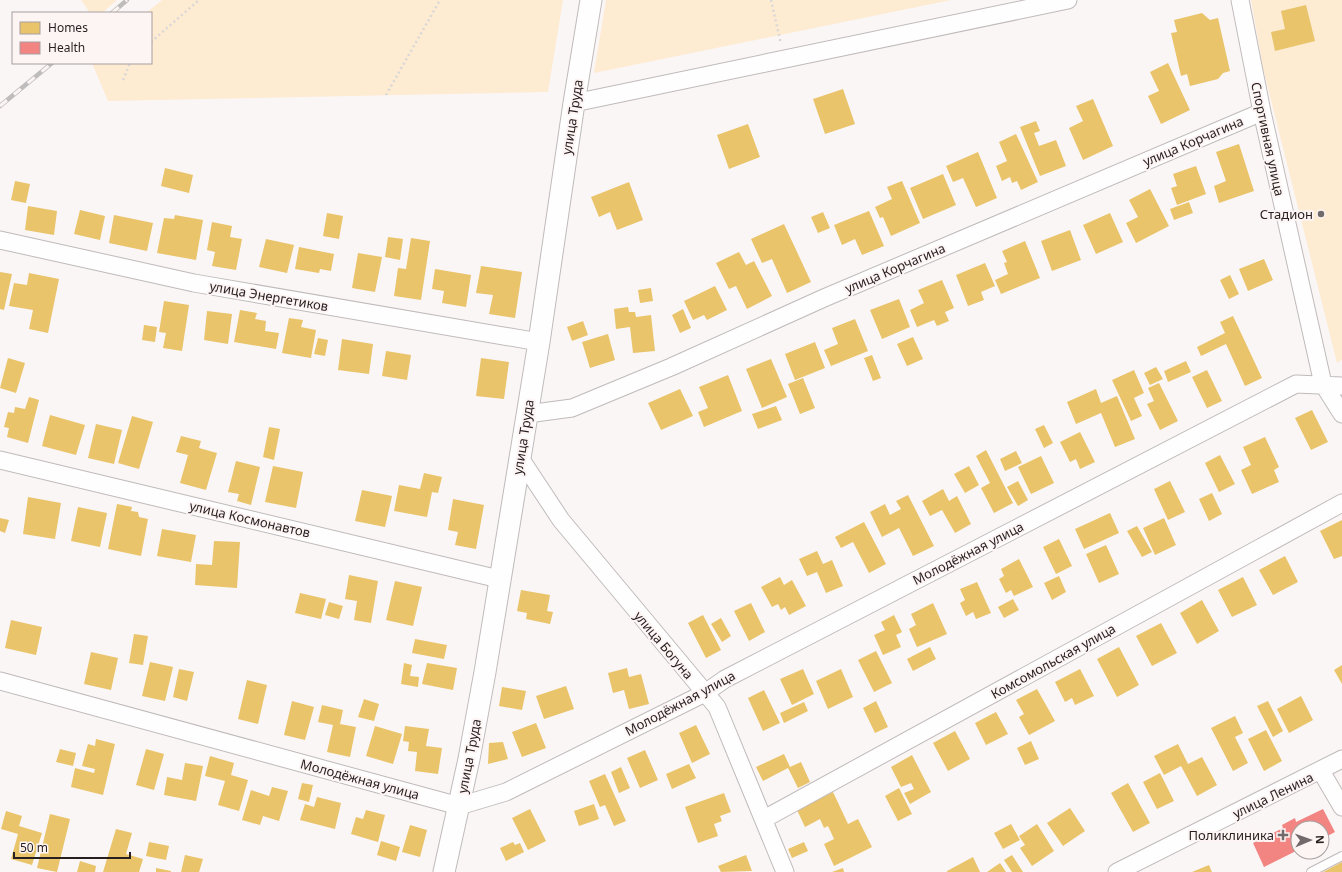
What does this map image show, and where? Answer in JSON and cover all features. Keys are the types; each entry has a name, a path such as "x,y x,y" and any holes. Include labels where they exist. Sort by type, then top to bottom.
{"street":[{"name":"улица Труда","path":"444,872 459,806 485,672 499,579 539,342 574,103 591,0"},
{"path":"574,103 1068,0"},
{"name":"Спортивная улица","path":"1240,0 1262,112 1323,384 1342,414"},
{"name":"улица Корчагина","path":"527,414 572,408 671,367 832,295 1262,112"},
{"name":"улица Энергетиков","path":"0,240 194,283 539,342"},
{"name":"Молодёжная улица","path":"0,680 459,806 506,792 705,693 725,679 1296,384 1342,386"},
{"name":"улица Богуна","path":"520,458 562,520 717,707 785,872"},
{"name":"улица Космонавтов","path":"0,460 499,579"},
{"name":"Комсомольская улица","path":"764,819 1342,503"},
{"name":"улица Ленина","path":"1117,872 1321,771 1342,759"},
{"path":"1321,771 1342,807"}],"lane":[{"path":"1311,872 1342,856"}],"path":[{"path":"152,41 199,0"},
{"path":"386,95 440,0"},
{"path":"771,0 785,58"},
{"path":"123,80 130,64"}],"shaded area":[{"path":"81,0 117,0 103,12 89,12"},
{"path":"162,0 563,0 548,92 108,101 92,64 152,64 152,12 147,12"},
{"path":"606,0 951,0 594,73"},
{"name":"Стадион","path":"1251,0 1342,0 1342,360 1337,363 1263,68"}],"building: Homes":[{"path":"1306,5 1315,41 1275,51 1271,32 1285,29 1281,11"},
{"path":"1202,13 1210,20 1218,18 1230,71 1223,73 1218,79 1190,86 1187,74 1181,76 1171,33 1177,32 1174,20"},
{"path":"1168,63 1190,110 1161,124 1148,96 1159,91 1150,72"},
{"path":"843,89 855,124 825,134 813,99"},
{"path":"1093,99 1113,146 1083,160 1069,128 1083,121 1076,106"},
{"path":"1036,121 1040,131 1034,133 1039,146 1056,140 1066,166 1040,176 1020,127"},
{"path":"748,124 760,157 729,169 717,135"},
{"path":"1016,134 1038,182 1021,190 1017,181 1012,183 1010,177 1002,181 996,166 1007,161 999,142"},
{"path":"1239,144 1254,191 1219,203 1214,186 1226,181 1216,152"},
{"path":"978,152 997,198 976,207 963,178 953,182 946,166"},
{"path":"1196,166 1206,194 1177,205 1171,188 1177,186 1173,174"},
{"path":"165,168 193,175 189,193 161,186"},
{"path":"943,174 956,205 923,219 910,188"},
{"path":"15,181 30,184 26,203 11,200"},
{"path":"902,181 920,223 891,236 883,217 880,218 875,207 892,199 887,187"},
{"path":"629,182 643,220 617,230 610,212 599,217 591,197"},
{"path":"1150,189 1169,226 1136,243 1126,223 1138,217 1129,200"},
{"path":"1189,202 1193,213 1174,220 1170,209"},
{"path":"28,206 57,211 54,235 25,230"},
{"path":"80,210 105,216 100,240 74,234"},
{"path":"869,211 884,246 862,255 855,239 842,245 834,225"},
{"path":"823,212 830,228 818,233 811,217"},
{"path":"327,213 343,216 339,239 323,236"},
{"path":"1110,213 1123,242 1096,254 1083,225"},
{"path":"114,215 153,223 147,251 109,243"},
{"path":"175,215 203,220 196,260 157,253 164,218 174,219"},
{"path":"212,222 232,226 230,237 242,239 236,270 212,266 215,252 207,250"},
{"path":"784,224 811,282 787,293 772,259 762,263 751,239"},
{"path":"1070,230 1081,260 1052,271 1041,241"},
{"path":"388,237 403,239 400,260 385,257"},
{"path":"411,238 430,241 421,300 394,296 398,268 406,269"},
{"path":"266,239 294,245 287,273 259,267"},
{"path":"1025,241 1040,278 1001,294 995,280 1008,274 1004,263 1007,262 1002,251"},
{"path":"299,247 334,254 331,271 320,269 319,273 295,269"},
{"path":"739,252 746,265 754,261 772,296 747,309 736,286 729,289 716,263"},
{"path":"358,253 382,257 375,292 352,288"},
{"path":"1264,259 1273,280 1248,291 1239,269"},
{"path":"985,263 995,286 981,292 984,300 968,306 956,275"},
{"path":"481,266 522,272 515,318 489,314 493,295 476,293"},
{"path":"435,269 471,275 466,307 442,303 444,291 432,289"},
{"path":"0,272 12,274 4,310 0,309"},
{"path":"29,273 59,279 48,333 29,329 33,310 9,306 14,283 27,285"},
{"path":"1230,275 1239,294 1229,299 1220,280"},
{"path":"942,280 954,308 945,312 949,321 937,326 934,320 917,327 910,310 924,303 918,290"},
{"path":"715,286 727,310 707,320 704,315 693,320 684,301"},
{"path":"651,288 653,301 640,303 638,290"},
{"path":"899,299 910,327 882,339 870,310"},
{"path":"164,301 189,305 182,351 163,348 166,333 159,332"},
{"path":"628,307 629,312 635,312 636,317 651,315 655,351 633,353 630,327 616,329 614,309"},
{"path":"683,309 691,328 680,333 672,315"},
{"path":"240,310 257,313 255,319 266,321 265,331 279,333 276,349 234,342"},
{"path":"207,311 232,314 228,344 204,340"},
{"path":"1233,316 1262,378 1245,386 1226,344 1201,356 1197,347 1225,333 1220,322"},
{"path":"289,318 303,320 301,327 316,330 311,358 282,353"},
{"path":"855,319 868,351 831,366 824,350 838,344 832,328"},
{"path":"583,321 588,335 572,341 567,327"},
{"path":"144,325 157,327 155,342 142,340"},
{"path":"608,334 615,360 590,368 582,342"},
{"path":"913,337 923,359 907,366 897,344"},
{"path":"318,338 328,340 325,356 314,354"},
{"path":"342,339 373,344 369,374 338,370"},
{"path":"815,342 825,368 795,380 785,354"},
{"path":"386,351 411,355 407,380 382,376"},
{"path":"872,355 881,378 873,381 864,358"},
{"path":"8,358 25,363 16,393 0,388"},
{"path":"481,358 509,362 504,399 476,396"},
{"path":"771,359 787,397 762,408 746,369"},
{"path":"1186,361 1191,372 1168,382 1164,371"},
{"path":"1156,367 1163,379 1150,385 1144,373"},
{"path":"1134,370 1144,393 1134,398 1142,416 1131,421 1112,380"},
{"path":"1207,370 1222,401 1207,408 1192,377"},
{"path":"728,375 742,411 704,427 698,412 708,408 699,387"},
{"path":"803,378 815,408 800,414 788,384"},
{"path":"1159,383 1178,421 1160,430 1147,404 1154,401 1148,388"},
{"path":"680,389 693,416 661,430 648,403"},
{"path":"1096,389 1101,403 1117,396 1135,439 1115,447 1101,413 1076,424 1067,402"},
{"path":"29,397 39,400 28,443 7,437 9,428 4,427 8,412 14,413 15,407 25,409"},
{"path":"776,406 782,420 758,429 752,414"},
{"path":"1312,410 1328,442 1311,450 1295,418"},
{"path":"50,415 85,425 76,455 42,446"},
{"path":"132,416 153,422 139,469 118,463"},
{"path":"96,424 122,430 114,464 88,458"},
{"path":"1044,425 1053,443 1044,448 1035,429"},
{"path":"269,427 280,429 274,460 263,457"},
{"path":"1080,432 1095,462 1080,469 1076,459 1070,462 1060,442"},
{"path":"181,436 201,441 199,448 217,453 206,490 180,483 188,455 176,452"},
{"path":"1265,437 1279,467 1274,470 1279,482 1252,494 1241,470 1251,465 1243,447"},
{"path":"986,450 1013,503 994,513 981,488 990,483 976,456"},
{"path":"1016,451 1022,463 1005,471 1000,459"},
{"path":"1220,455 1235,484 1219,492 1205,463"},
{"path":"1041,456 1054,483 1031,494 1018,467"},
{"path":"236,461 260,467 251,505 237,501 239,494 228,492"},
{"path":"273,466 303,472 296,508 265,502"},
{"path":"969,466 979,485 965,493 954,474"},
{"path":"424,473 442,477 438,493 432,492 427,517 394,511 399,485 420,489"},
{"path":"1018,481 1028,500 1018,506 1007,487"},
{"path":"1170,481 1185,512 1168,520 1154,489"},
{"path":"943,489 949,501 957,496 971,524 955,533 942,510 930,516 922,501"},
{"path":"362,490 392,496 385,527 355,521"},
{"path":"1212,493 1222,514 1209,521 1199,499"},
{"path":"908,495 934,546 913,556 899,528 882,537 870,512 885,504 890,515 901,509 896,501"},
{"path":"28,497 61,503 55,539 23,534"},
{"path":"453,499 484,505 476,549 455,545 458,532 448,530"},
{"path":"117,504 132,507 131,511 138,512 139,517 148,519 141,556 108,549"},
{"path":"78,507 107,513 100,547 71,541"},
{"path":"1110,513 1119,533 1084,549 1075,529"},
{"path":"0,518 9,520 5,533 0,531"},
{"path":"1164,518 1176,545 1155,555 1143,528"},
{"path":"1342,520 1342,556 1334,559 1320,531"},
{"path":"864,522 886,564 869,573 853,542 841,548 835,537"},
{"path":"1137,526 1152,552 1142,557 1127,531"},
{"path":"162,529 196,535 191,562 157,556"},
{"path":"1059,539 1072,566 1056,574 1043,547"},
{"path":"214,541 240,542 237,588 195,585 196,564 212,565"},
{"path":"1106,545 1119,574 1099,583 1086,554"},
{"path":"817,551 823,564 832,560 843,586 826,593 817,572 807,576 799,559"},
{"path":"1285,556 1298,582 1273,595 1259,570"},
{"path":"1019,559 1033,587 1014,596 1011,590 1006,593 999,579 1004,576 1001,569"},
{"path":"349,575 378,581 371,623 354,620 357,601 345,599"},
{"path":"1059,576 1066,592 1052,600 1044,583"},
{"path":"780,577 784,585 792,580 806,606 789,615 785,607 781,610 778,604 772,607 761,587"},
{"path":"1243,577 1257,605 1232,617 1218,590"},
{"path":"395,581 422,587 413,626 386,620"},
{"path":"977,582 991,613 976,619 973,612 966,616 960,603 965,600 960,589"},
{"path":"521,590 550,595 547,611 553,612 550,624 526,619 527,613 517,611"},
{"path":"300,593 326,599 321,619 295,613"},
{"path":"1013,599 1019,610 1004,618 998,607"},
{"path":"1202,600 1219,631 1197,644 1180,613"},
{"path":"329,602 343,606 339,619 325,615"},
{"path":"751,603 765,632 749,641 734,611"},
{"path":"933,603 947,634 917,647 909,629 916,625 911,614"},
{"path":"703,615 721,650 706,658 688,623"},
{"path":"894,615 902,632 896,635 901,647 883,655 874,635 885,630 881,622"},
{"path":"721,618 731,636 722,642 711,624"},
{"path":"11,620 42,627 36,655 5,648"},
{"path":"1161,623 1177,653 1152,666 1136,636"},
{"path":"134,634 148,636 143,665 129,663"},
{"path":"415,639 447,645 444,659 412,653"},
{"path":"930,647 936,659 913,671 907,659"},
{"path":"1119,647 1139,685 1117,697 1097,659"},
{"path":"876,651 892,683 874,692 858,660"},
{"path":"91,652 118,658 111,690 84,684"},
{"path":"150,662 173,667 165,701 142,696"},
{"path":"404,663 412,665 410,676 419,677 418,687 401,684"},
{"path":"427,663 457,668 453,690 422,684"},
{"path":"1342,665 1342,684 1334,670"},
{"path":"627,668 629,677 641,674 649,704 629,709 624,690 613,693 608,673"},
{"path":"179,669 194,672 187,701 173,697"},
{"path":"803,669 814,694 792,705 780,679"},
{"path":"841,669 853,697 828,709 816,681"},
{"path":"1080,669 1094,696 1075,705 1072,698 1065,702 1055,682"},
{"path":"247,680 267,685 258,724 238,719"},
{"path":"566,686 574,709 544,719 536,696"},
{"path":"502,687 526,691 522,710 499,706"},
{"path":"1037,689 1055,721 1029,735 1019,717 1024,714 1016,700"},
{"path":"764,690 780,723 763,731 748,698"},
{"path":"1301,696 1313,720 1289,733 1277,709"},
{"path":"364,699 379,704 374,721 358,717"},
{"path":"292,701 314,707 305,740 284,735"},
{"path":"876,701 888,727 875,733 863,708"},
{"path":"1268,701 1283,731 1273,737 1257,706"},
{"path":"804,702 808,711 784,723 780,713"},
{"path":"322,705 343,710 340,724 356,727 350,757 327,752 333,725 318,722"},
{"path":"996,712 1008,734 986,745 975,723"},
{"path":"1235,716 1243,733 1235,737 1248,763 1233,771 1211,728"},
{"path":"536,723 546,748 522,757 512,732"},
{"path":"696,725 710,754 692,763 679,733"},
{"path":"375,726 402,734 393,764 366,756"},
{"path":"405,726 429,729 426,746 442,748 438,774 415,771 417,752 408,751 409,742 403,741"},
{"path":"1266,730 1282,761 1264,771 1248,739"},
{"path":"955,731 970,759 948,771 933,743"},
{"path":"96,739 115,744 103,795 71,787 75,768 94,773 95,769 82,766 88,744 95,746"},
{"path":"1031,741 1039,759 1025,765 1017,748"},
{"path":"503,742 508,759 488,764 489,743"},
{"path":"1178,744 1188,764 1202,757 1217,785 1197,796 1181,766 1164,775 1154,756"},
{"path":"60,749 76,753 73,766 56,762"},
{"path":"146,749 164,754 154,790 136,785"},
{"path":"645,750 658,780 640,788 627,758"},
{"path":"784,754 790,767 801,762 810,782 798,788 788,768 763,781 756,767"},
{"path":"912,755 931,792 910,804 904,793 914,789 911,783 901,787 891,767"},
{"path":"210,756 234,763 231,775 248,780 239,811 218,805 225,781 205,776"},
{"path":"185,763 203,766 196,801 164,795 167,777 182,780"},
{"path":"689,764 696,778 672,789 666,774"},
{"path":"621,767 630,788 619,793 611,772"},
{"path":"1160,773 1174,801 1157,809 1143,782"},
{"path":"605,774 626,821 614,826 605,805 600,807 589,781"},
{"path":"302,783 313,785 309,802 298,799"},
{"path":"1128,783 1150,823 1133,832 1111,793"},
{"path":"272,787 288,791 279,821 263,816 260,825 242,820 251,790 269,796"},
{"path":"899,788 912,814 898,821 885,796"},
{"path":"833,792 848,824 858,819 872,847 834,866 824,844 834,839 828,826 824,828 820,819 805,827 797,810"},
{"path":"724,793 731,812 720,816 722,821 714,824 718,836 698,843 685,807"},
{"path":"317,797 341,803 335,829 300,820 305,804 314,807"},
{"path":"594,804 599,819 579,826 574,811"},
{"path":"1070,808 1085,831 1063,846 1047,823"},
{"path":"530,809 546,841 528,850 512,818"},
{"path":"366,810 385,815 378,842 351,834 356,817 363,819"},
{"path":"6,811 22,816 19,826 42,833 32,865 11,859 18,834 1,829"},
{"path":"50,814 70,819 57,872 37,868"},
{"path":"1011,824 1020,840 1003,849 994,833"},
{"path":"1037,824 1054,851 1032,866 1020,848 1025,845 1019,836"},
{"path":"410,825 427,830 420,857 402,852"},
{"path":"116,829 132,833 126,854 143,859 139,872 103,872"},
{"path":"381,841 400,847 396,861 377,855"},
{"path":"149,842 169,846 166,860 146,856"},
{"path":"513,842 515,845 520,843 524,852 506,861 500,848"},
{"path":"804,842 808,851 792,858 788,849"},
{"path":"185,855 203,859 199,872 181,872"},
{"path":"746,855 752,871 721,872 718,866"},
{"path":"1012,855 1023,872 1012,872 1004,860"},
{"path":"973,857 980,872 947,872 947,871"},
{"path":"80,861 96,866 95,872 77,872"},
{"path":"1342,862 1342,872 1323,872"},
{"path":"1000,863 1006,872 987,872"},
{"path":"1209,865 1212,872 1192,872"},
{"path":"156,868 171,871 171,872 156,872"},
{"path":"843,868 844,872 832,872"}],"building: Health":[{"name":"Поликлиника","path":"1323,809 1329,820 1300,820"},
{"name":"Поликлиника","path":"1290,821 1290,854 1264,867 1253,843 1283,828 1282,825"},
{"name":"Поликлиника","path":"1330,822 1335,832 1330,835"}],"railway":[{"path":"113,12 127,0"},
{"path":"0,106 51,64"}],"place":[{"name":"Стадион","path":"1321,214"},
{"name":"Поликлиника","path":"1283,835"}]}
